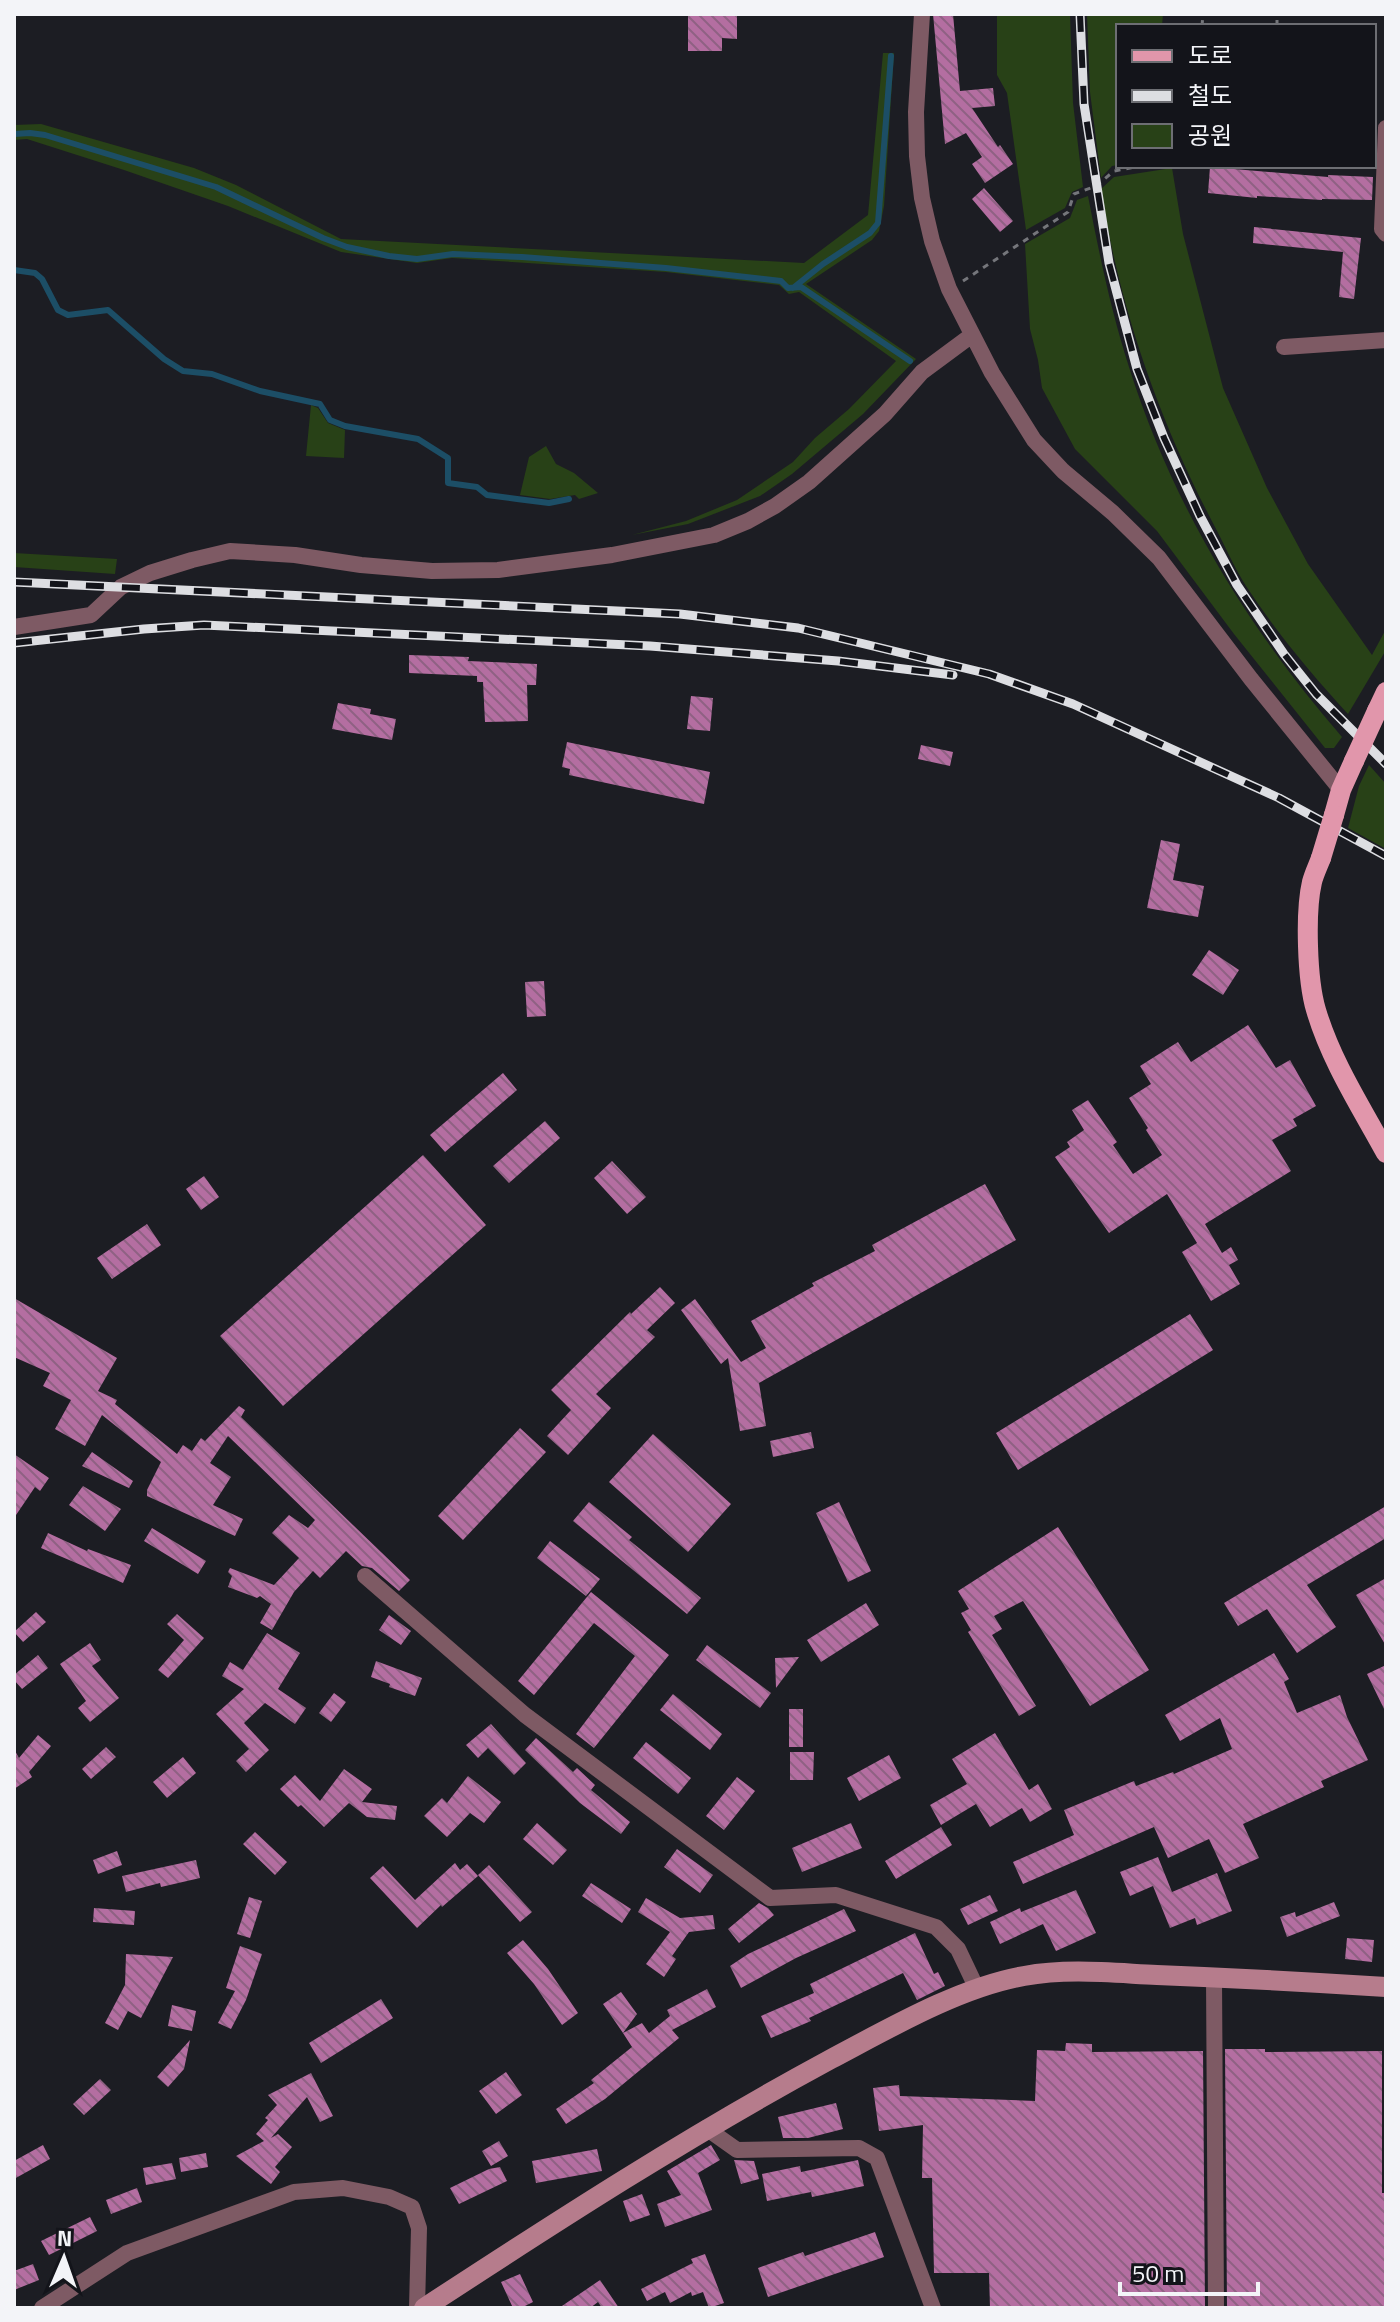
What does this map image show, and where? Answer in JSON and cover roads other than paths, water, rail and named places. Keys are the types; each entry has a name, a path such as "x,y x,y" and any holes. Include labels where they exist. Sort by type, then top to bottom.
{"main road":[{"path":"1381,701 1341,790 1312,882 1310,971 1315,1008 1332,1052 1386,1153"},
{"path":"424,2308 571,2211 706,2128 898,2023 977,1989 1022,1976 1062,1971 1386,1987"}],"street":[{"path":"922,14 916,112 922,198 932,241 949,289 972,335 1012,408 1034,440 1063,471 1113,513 1159,558 1341,790"},
{"path":"1386,128 1382,229 1386,234"},
{"path":"14,627 91,615 121,587 150,573 230,551 295,555 432,571 498,570 612,555 714,535 775,506 809,482 885,414 922,372 972,335"},
{"path":"1284,347 1385,341"},
{"path":"365,1576 525,1715 770,1898 836,1895 936,1927 958,1949 977,1989"},
{"path":"1214,1977 1216,2308"},
{"path":"706,2128 737,2150 859,2148 877,2158 933,2308"},
{"path":"42,2308 127,2253 294,2192 343,2188 389,2197 412,2207 419,2228 417,2308"}],"waterway":[{"path":"793,288 870,233 878,223 891,56"},
{"path":"14,134 45,135 216,187 323,238 389,256 417,259 453,254 522,257 781,281 788,288 801,287 910,361"},
{"path":"14,270 35,273 42,279 58,310 68,315 108,310 164,359 183,371 212,374 260,391 320,404 330,420 345,426 418,439 448,458 448,483 477,487 487,495 517,499 549,503 569,499"}],"railway":[{"path":"1080,14 1084,104 1109,263 1137,369 1164,438 1200,516 1237,585 1284,654 1316,694 1386,764"},
{"path":"14,582 680,614 798,628 989,674 1073,704 1279,798 1386,856"},
{"path":"14,643 204,625 650,646 838,661 953,675"}]}
